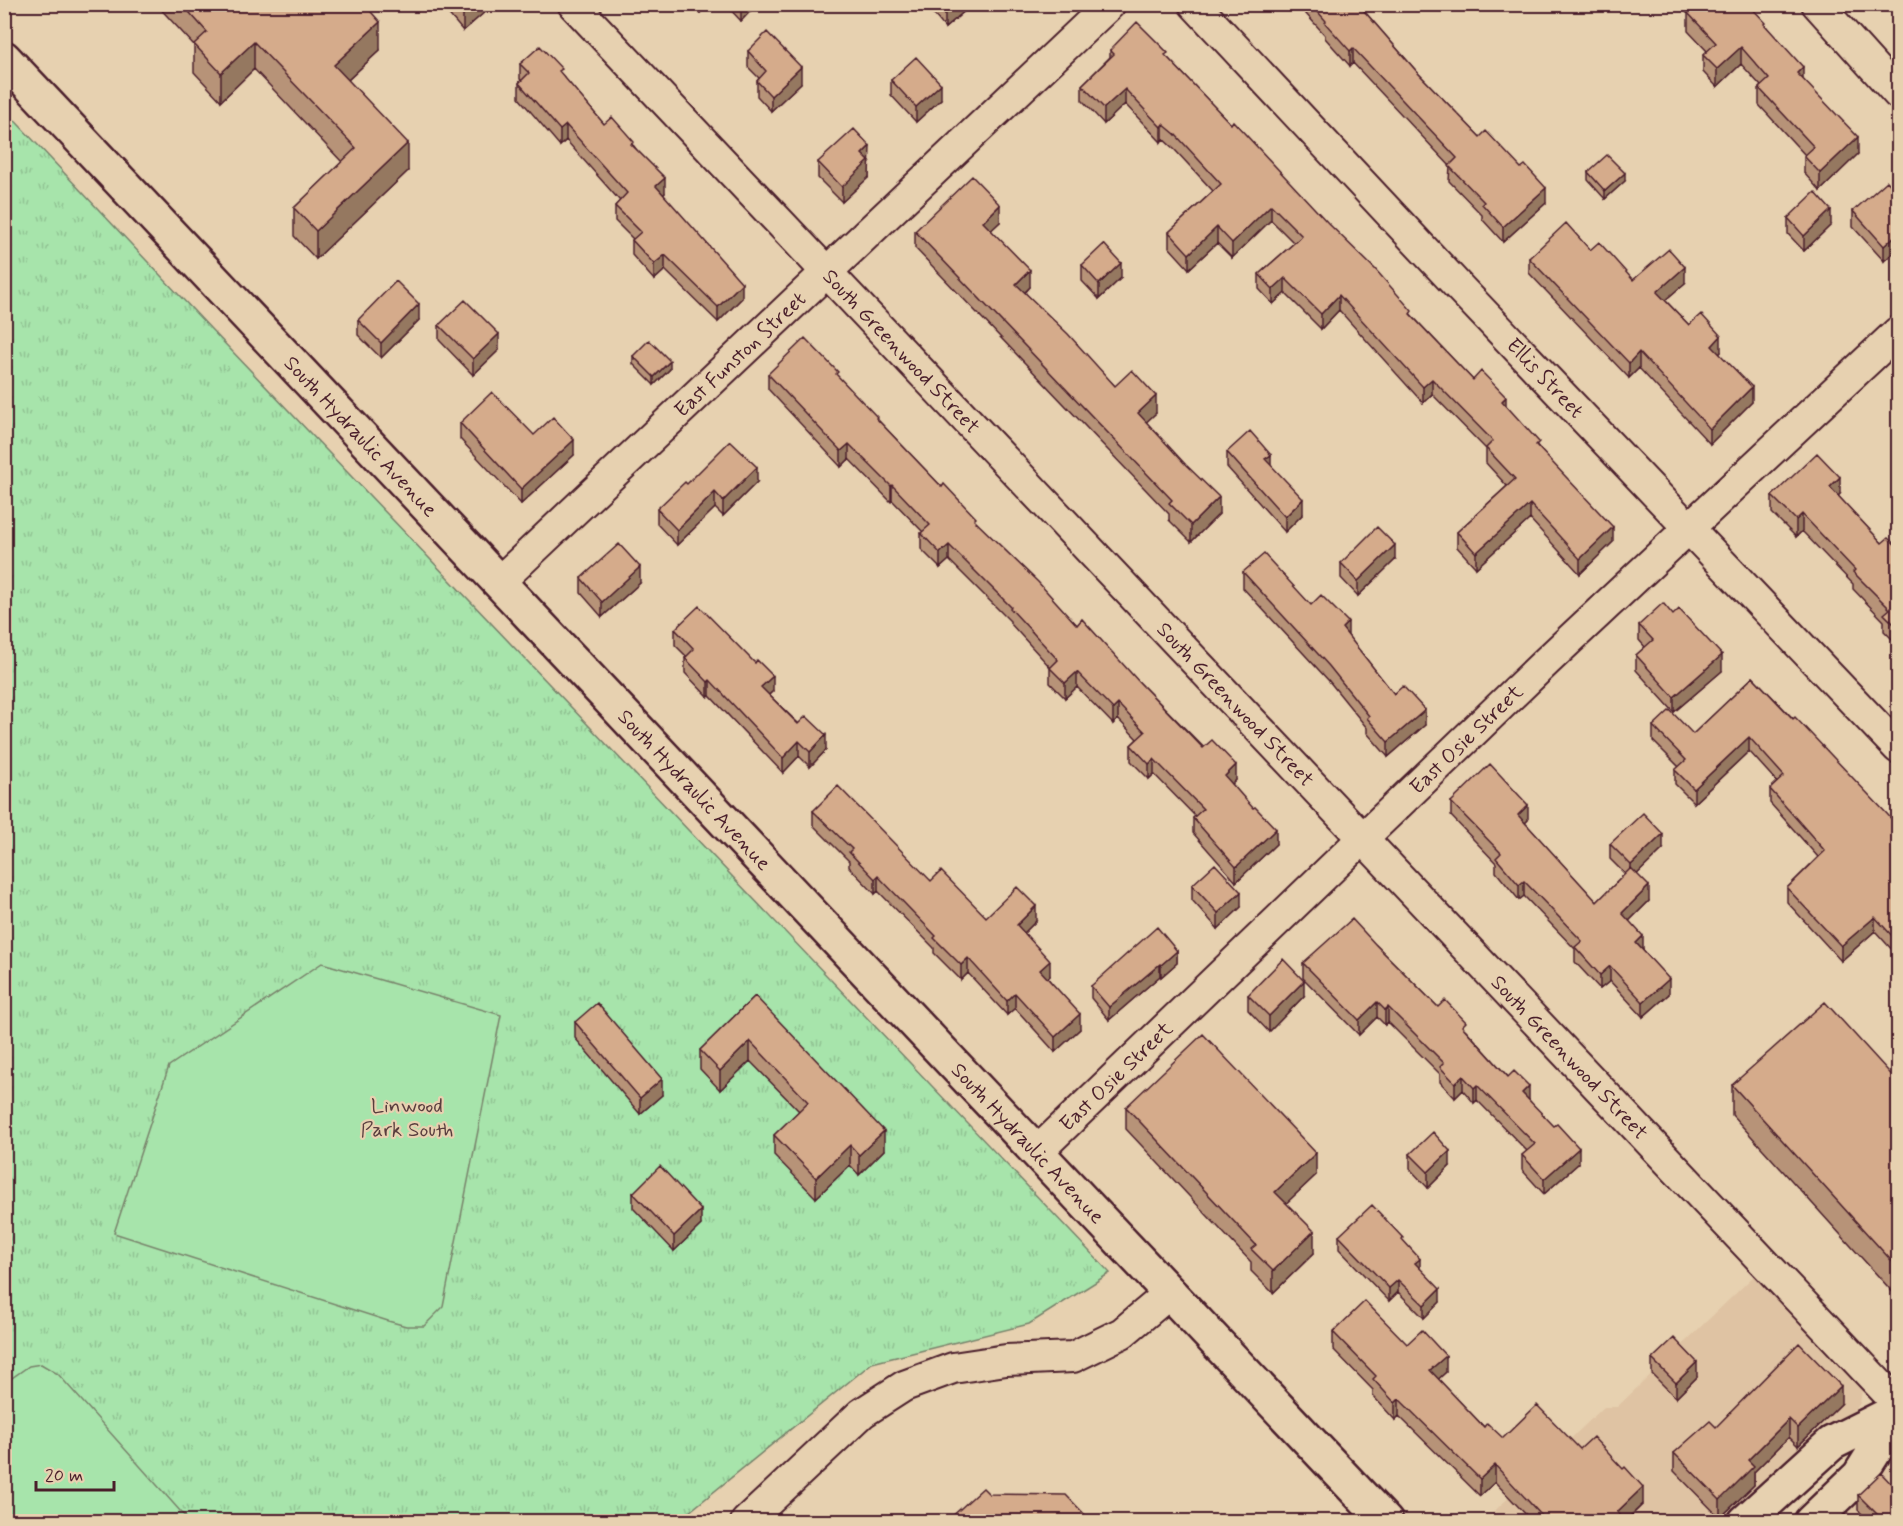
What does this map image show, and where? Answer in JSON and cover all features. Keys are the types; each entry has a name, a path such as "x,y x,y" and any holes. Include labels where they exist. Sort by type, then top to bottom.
{"street":[{"name":"South Greenwood Street","path":"573,4 1899,1404"},
{"name":"East Funston Street","path":"500,581 1110,4"},
{"name":"Ellis Street","path":"1194,4 1899,748"},
{"path":"1817,4 1899,94"},
{"name":"South Hydraulic Avenue","path":"4,58 1386,1521"},
{"name":"East Osie Street","path":"1038,1151 1547,661 1899,332"},
{"path":"746,1521 862,1413 904,1386 953,1368 1006,1360 1073,1357 1122,1333 1171,1292"},
{"path":"1745,1521 1832,1443 1899,1412"},
{"path":"1811,1521 1859,1476 1899,1412"}],"shaded area":[{"path":"1756,1274 1857,1379 1862,1391 1860,1403 1852,1415 1732,1521 1483,1522 1604,1407 1617,1407"},
{"path":"1898,1461 1898,1521 1834,1522 1888,1468"}],"green space":[{"name":"Linwood Park South","path":"4,109 1110,1273 1029,1324 872,1363 678,1521 5,1521"},
{"path":"322,963 501,1015 443,1307 424,1326 406,1326 388,1321 114,1233 169,1066"},
{"path":"41,1364 58,1374 189,1521 5,1521 5,1383 29,1366"}],"building":[{"path":"182,4 364,4 380,22 334,65 408,143 316,231 294,208 356,148 254,42 221,73 194,44 207,32"},
{"path":"459,4 469,4 463,9"},
{"path":"938,4 955,4 945,13"},
{"path":"1311,4 1358,4 1419,74 1480,137 1486,131 1521,168 1525,165 1546,188 1503,227 1482,204 1484,202 1449,166 1457,158 1353,48 1350,51"},
{"path":"1695,4 1748,4 1803,67 1797,73 1858,137 1820,173 1804,156 1814,147 1759,88 1769,79 1741,47 1717,69 1703,55 1716,43 1688,13 1696,6"},
{"path":"1137,22 1231,124 1233,121 1328,223 1375,269 1412,311 1410,314 1473,380 1481,371 1506,397 1502,401 1539,442 1536,445 1613,527 1580,559 1530,504 1476,553 1457,532 1515,479 1486,448 1493,441 1432,379 1423,387 1339,295 1321,314 1285,278 1273,289 1259,274 1302,236 1271,205 1232,243 1217,227 1189,254 1169,232 1221,184 1175,134 1163,124 1161,127 1125,89 1104,108 1082,85 1114,54 1110,50"},
{"path":"767,32 801,67 771,96 757,81 766,71 748,51"},
{"path":"540,46 562,69 559,71 604,124 612,117 634,142 631,144 665,178 656,186 742,283 718,307 665,255 654,264 632,240 641,232 615,206 627,193 566,125 560,130 519,83 529,73 520,64"},
{"path":"916,57 941,84 916,107 891,80"},
{"path":"854,129 870,146 862,154 869,161 842,187 818,162"},
{"path":"1607,155 1625,173 1605,191 1588,172"},
{"path":"972,176 1000,205 983,222 1030,270 1016,284 1068,334 1115,386 1132,370 1156,396 1138,413 1219,497 1191,525 1169,503 1172,500 915,231"},
{"path":"1887,181 1899,194 1899,232 1884,246 1853,211"},
{"path":"1815,192 1831,210 1804,236 1788,218"},
{"path":"1566,223 1590,250 1599,242 1633,280 1669,249 1685,267 1657,292 1689,325 1701,314 1721,336 1712,346 1752,387 1710,429 1639,352 1629,363 1529,258"},
{"path":"1104,244 1121,263 1099,284 1082,265"},
{"path":"396,281 419,304 381,343 358,320"},
{"path":"465,300 499,334 473,359 439,325"},
{"path":"805,338 838,372 836,374 876,418 942,487 944,484 976,518 974,520 1038,582 1077,625 1082,619 1203,748 1212,740 1236,765 1225,776 1253,808 1255,807 1276,829 1236,867 1193,818 1203,809 1154,759 1149,764 1131,745 1145,732 1118,704 1113,709 1077,672 1065,683 1050,668 1058,660 1011,607 949,545 940,553 921,533 930,525 892,485 849,444 841,451 768,374"},
{"path":"649,340 670,361 654,377 633,356"},
{"path":"492,392 534,435 553,417 574,440 521,489 460,423"},
{"path":"1250,431 1271,455 1265,459 1303,499 1285,517 1227,452"},
{"path":"730,441 757,467 723,501 715,492 677,530 657,509 685,482 687,484"},
{"path":"1817,453 1840,477 1830,487 1882,543 1888,538 1899,548 1899,629 1884,614 1890,609 1853,572 1855,570 1802,514 1796,520 1772,496"},
{"path":"1377,527 1395,545 1358,581 1341,563"},
{"path":"619,544 640,567 602,602 581,578"},
{"path":"1264,554 1311,605 1321,595 1348,622 1342,628 1394,694 1403,686 1425,710 1388,742 1367,718 1369,716 1329,666 1243,572"},
{"path":"1663,603 1673,615 1679,609 1722,655 1674,697 1636,655 1653,640 1639,625"},
{"path":"699,606 755,663 757,660 773,676 761,687 798,724 806,716 826,735 810,752 799,741 783,758 710,680 708,682 685,658 694,649 675,629"},
{"path":"1753,677 1793,719 1795,717 1899,828 1899,936 1895,939 1875,917 1841,946 1787,888 1825,851 1770,789 1784,776 1749,737 1694,789 1675,770 1686,760 1653,726 1670,710 1693,734"},
{"path":"1490,764 1528,805 1518,815 1597,902 1631,868 1649,886 1622,913 1643,936 1636,943 1669,979 1643,1002 1610,966 1600,975 1575,947 1582,941 1524,881 1519,885 1496,858 1501,853 1451,802"},
{"path":"838,786 931,881 941,871 986,917 1017,887 1036,906 1017,925 1050,961 1040,970 1080,1014 1055,1037 1015,993 1007,1001 968,958 961,965 878,876 875,879 849,852 852,849 813,811"},
{"path":"1643,813 1663,834 1631,865 1610,844"},
{"path":"1215,864 1241,892 1218,913 1192,885"},
{"path":"1352,919 1438,1007 1445,1000 1466,1022 1462,1026 1508,1077 1514,1071 1529,1086 1522,1093 1554,1126 1557,1124 1579,1148 1544,1179 1522,1155 1535,1144 1477,1085 1474,1088 1463,1076 1455,1083 1440,1067 1444,1063 1388,1007 1385,1010 1377,1002 1359,1020 1303,963"},
{"path":"1157,927 1177,951 1109,1007 1091,986"},
{"path":"1283,959 1304,981 1269,1016 1248,995"},
{"path":"755,996 884,1131 859,1155 850,1145 816,1178 774,1135 808,1102 750,1041 720,1071 700,1050"},
{"path":"1825,1002 1899,1083 1899,1269 1732,1085"},
{"path":"597,1003 662,1079 640,1098 575,1022"},
{"path":"1203,1034 1316,1153 1275,1192 1314,1231 1273,1271 1251,1249 1256,1245 1126,1107"},
{"path":"1433,1132 1450,1151 1428,1172 1410,1154"},
{"path":"660,1166 701,1210 674,1236 633,1193"},
{"path":"1372,1205 1420,1259 1415,1263 1440,1289 1424,1305 1398,1280 1389,1288 1339,1236"},
{"path":"1365,1301 1407,1344 1422,1330 1446,1356 1430,1370 1484,1427 1487,1423 1503,1438 1537,1405 1580,1449 1593,1437 1643,1487 1617,1512 1626,1521 1536,1521 1542,1516 1495,1465 1480,1479 1399,1399 1395,1403 1373,1379 1376,1376 1333,1332"},
{"path":"1674,1338 1697,1362 1676,1383 1652,1359"},
{"path":"1799,1343 1841,1386 1798,1428 1789,1419 1748,1460 1754,1466 1720,1500 1674,1453 1710,1421 1716,1427"},
{"path":"1881,1473 1899,1492 1899,1521 1884,1521 1858,1495"},
{"path":"983,1488 989,1494 1066,1495 1091,1521 947,1521"}]}
